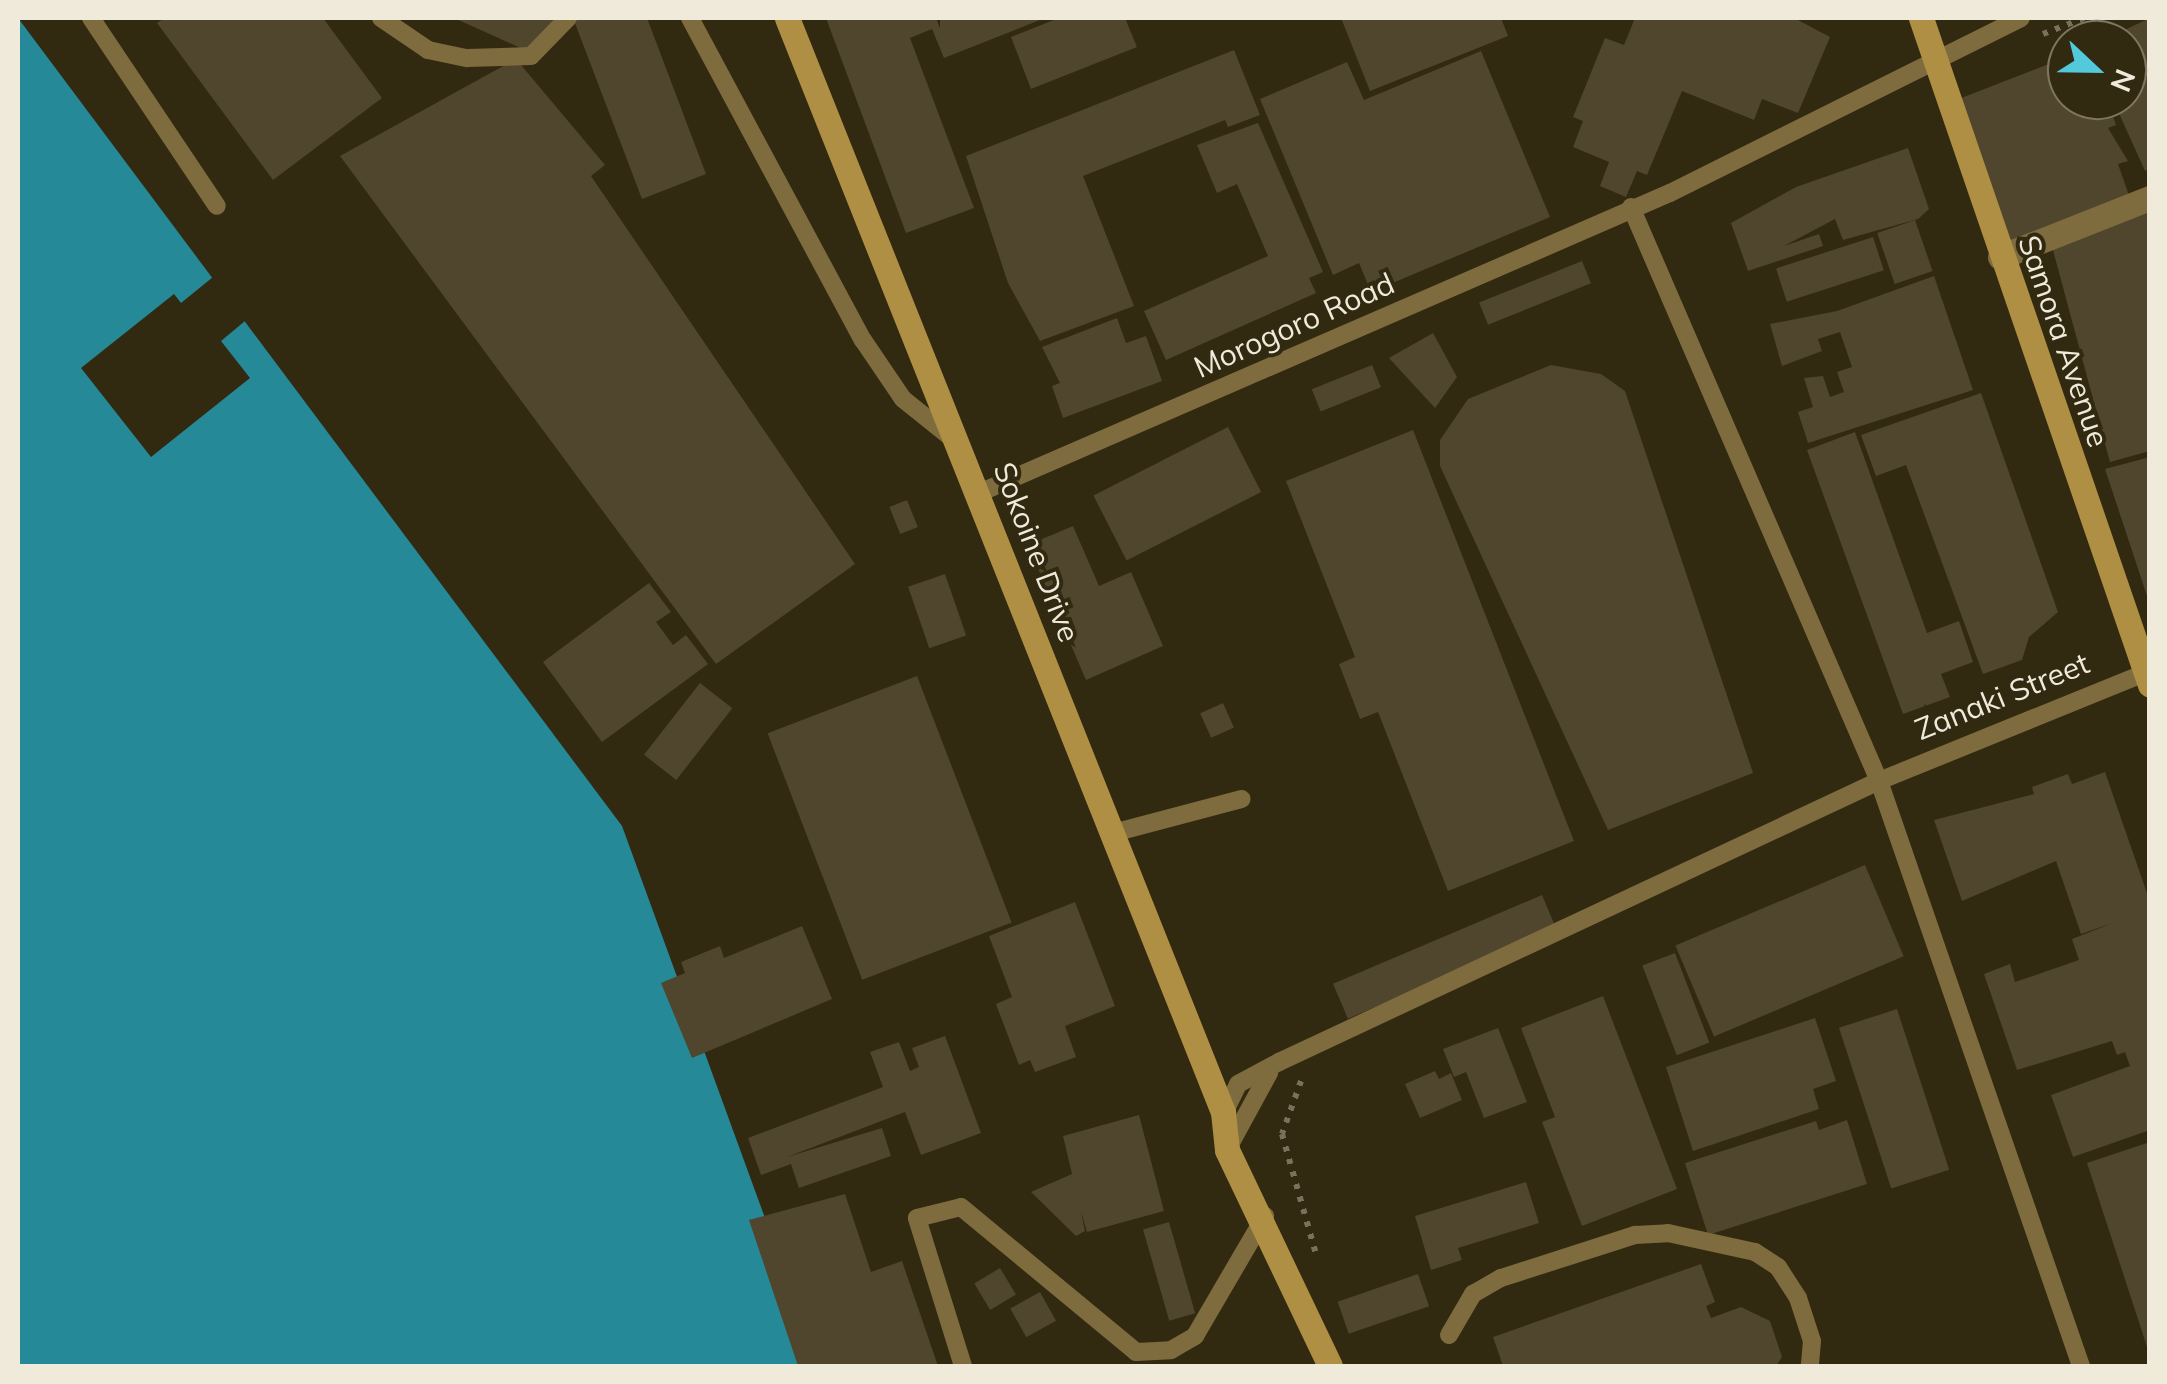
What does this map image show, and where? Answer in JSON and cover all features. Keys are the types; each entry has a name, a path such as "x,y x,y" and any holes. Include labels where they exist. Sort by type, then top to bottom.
{"street":[{"name":"Sokoine Drive","path":"787,18 961,445 1223,1112"},
{"name":"Samora Avenue","path":"1921,18 2000,257 2148,676"},
{"path":"2000,257 2150,198"},
{"name":"Sokoine Drive","path":"1227,1150 1329,1366"}],"lane":[{"path":"91,18 216,206"},
{"path":"381,18 428,50 467,58 531,56 568,18"},
{"path":"690,18 863,340 903,399 961,445"},
{"name":"Morogoro Road","path":"979,492 1630,207 2021,18"},
{"path":"1630,207 1878,781 2081,1366"},
{"name":"Zanaki Street","path":"1878,781 2148,676"},
{"path":"1227,1150 1263,1076 1757,848 1878,781"},
{"path":"1223,1112 1238,1084 1856,793"},
{"path":"1113,833 1242,799"},
{"name":"Sokoine Drive","path":"1223,1112 1227,1150 1316,1366"},
{"name":"Sokoine Drive","path":"1227,1150 1269,1210 1329,1366"},
{"path":"963,1366 916,1218 961,1206 1136,1352 1171,1350 1196,1336 1269,1210"},
{"path":"1449,1335 1473,1294 1502,1278 1635,1235 1668,1233 1754,1252 1778,1268 1803,1312 1810,1366"}],"path":[{"path":"1309,1060 1282,1134 1318,1262"}],"water":[{"path":"18,18 622,826 765,1218 803,1366 18,1366"}],"pier":[{"path":"213,277 245,321 221,341 250,378 151,457 81,368 174,294 181,303"}],"building":[{"path":"165,18 323,18 382,98 273,180 157,23"},
{"path":"454,18 560,18 525,50"},
{"path":"573,18 647,18 706,174 642,199"},
{"path":"826,18 936,18 940,28 940,18 1045,18 944,58 932,29 910,38 974,208 906,233"},
{"path":"1059,18 1125,18 1137,47 1031,89 1011,37"},
{"path":"1341,18 1501,18 1508,36 1370,91"},
{"path":"1635,18 1794,18 1830,37 1798,113 1762,99 1754,120 1682,91 1647,175 1637,171 1626,197 1600,186 1609,162 1573,147 1583,121 1573,117 1605,38 1624,45"},
{"path":"2146,20 2150,169 2145,171 2122,120 2147,120"},
{"path":"1234,50 1260,115 1228,127 1225,120 1083,176 1134,306 1040,341 1008,283 966,156"},
{"path":"1481,51 1550,217 1371,292 1359,263 1333,275 1260,99 1347,62 1364,100"},
{"path":"516,59 605,165 591,176 855,564 716,664 340,156"},
{"path":"2047,65 2047,120 2114,120 2116,125 2108,128 2128,161 2118,164 2131,201 2000,248 1951,102"},
{"path":"1258,123 1323,272 1309,278 1316,293 1166,360 1144,311 1268,256 1237,184 1217,193 1197,145"},
{"path":"1908,148 1929,209 1918,219 1843,240 1835,219 1784,246 1819,234 1823,246 1748,271 1731,223 1796,187"},
{"path":"2150,211 2150,451 2110,462 2050,239"},
{"path":"1915,220 1933,271 1895,284 1877,233"},
{"path":"1873,237 1884,270 1787,302 1776,269"},
{"path":"1582,261 1591,283 1488,325 1479,303"},
{"path":"1934,276 1973,390 1808,443 1798,412 1813,407 1804,378 1823,376 1830,397 1844,392 1837,372 1852,367 1840,332 1818,339 1822,351 1782,366 1770,324 1837,311"},
{"path":"1117,318 1126,343 1146,336 1162,381 1063,418 1052,386 1060,383 1042,347"},
{"path":"1433,333 1457,377 1435,408 1389,358"},
{"path":"1372,365 1381,387 1321,412 1312,389"},
{"path":"1551,365 1601,374 1625,391 1753,773 1608,830 1440,466 1440,440 1468,399"},
{"path":"1981,393 2058,612 2029,637 2022,660 1983,674 1906,465 1876,476 1861,435"},
{"path":"1228,427 1261,492 1127,561 1093,496"},
{"path":"1413,430 1574,841 1448,891 1378,712 1360,719 1339,664 1355,657 1286,481"},
{"path":"1855,432 1927,633 1959,621 1973,662 1941,674 1950,697 1903,714 1807,450"},
{"path":"2150,457 2150,602 2149,602 2105,469"},
{"path":"907,500 918,527 900,534 889,507"},
{"path":"1073,526 1099,586 1131,572 1163,646 1086,680 1028,545"},
{"path":"945,574 966,635 929,648 908,587"},
{"path":"649,583 671,612 656,622 673,645 686,635 708,664 602,742 543,662"},
{"path":"917,676 1012,922 862,980 768,733"},
{"path":"700,683 732,708 676,780 644,755"},
{"path":"1223,703 1234,728 1211,738 1200,713"},
{"path":"2105,772 2150,902 2150,1130 2073,1157 2051,1095 2130,1066 2125,1052 2117,1055 2112,1041 2017,1070 1984,974 2010,964 2015,982 2079,960 2072,939 2113,923 2081,934 2056,861 1962,901 1934,820 2034,794 2032,787 2068,774 2072,784"},
{"path":"1865,865 1904,956 1714,1037 1675,945"},
{"path":"1542,895 1557,930 1348,1019 1333,984"},
{"path":"1075,902 1115,1006 1065,1026 1076,1057 1035,1072 1030,1060 1019,1065 996,1004 1012,997 989,936"},
{"path":"802,926 832,999 692,1058 661,983 685,973 681,962 720,946 724,958"},
{"path":"1675,953 1709,1043 1677,1055 1642,966"},
{"path":"1603,996 1677,1189 1582,1226 1542,1122 1555,1117 1521,1028"},
{"path":"1897,1009 1949,1170 1891,1189 1839,1028"},
{"path":"1815,1018 1836,1081 1813,1089 1819,1109 1693,1151 1666,1067"},
{"path":"1498,1028 1527,1102 1484,1118 1466,1072 1454,1077 1443,1049"},
{"path":"945,1036 981,1133 921,1155 905,1112 787,1157 882,1128 891,1156 799,1188 791,1164 761,1175 748,1138 883,1087 870,1052 899,1042 910,1071 919,1067 912,1048"},
{"path":"1435,1071 1439,1079 1451,1073 1462,1100 1420,1118 1405,1084"},
{"path":"1139,1115 1164,1211 1087,1232 1081,1212 1085,1231 1076,1236 1031,1192 1072,1174 1063,1136"},
{"path":"1847,1120 1867,1184 1708,1235 1685,1163 1816,1121 1819,1130"},
{"path":"2150,1142 2150,1353 2149,1353 2087,1163"},
{"path":"1526,1182 1539,1223 1458,1248 1462,1260 1431,1270 1415,1216"},
{"path":"845,1194 871,1272 902,1261 938,1366 798,1366 749,1220"},
{"path":"1169,1222 1195,1313 1169,1321 1143,1229"},
{"path":"1701,1264 1715,1302 1706,1306 1711,1318 1741,1307 1770,1321 1782,1357 1776,1366 1503,1366 1493,1337"},
{"path":"1000,1268 1016,1295 990,1310 974,1283"},
{"path":"1418,1274 1429,1306 1349,1334 1338,1302"},
{"path":"1040,1292 1056,1321 1026,1337 1010,1308"}]}
